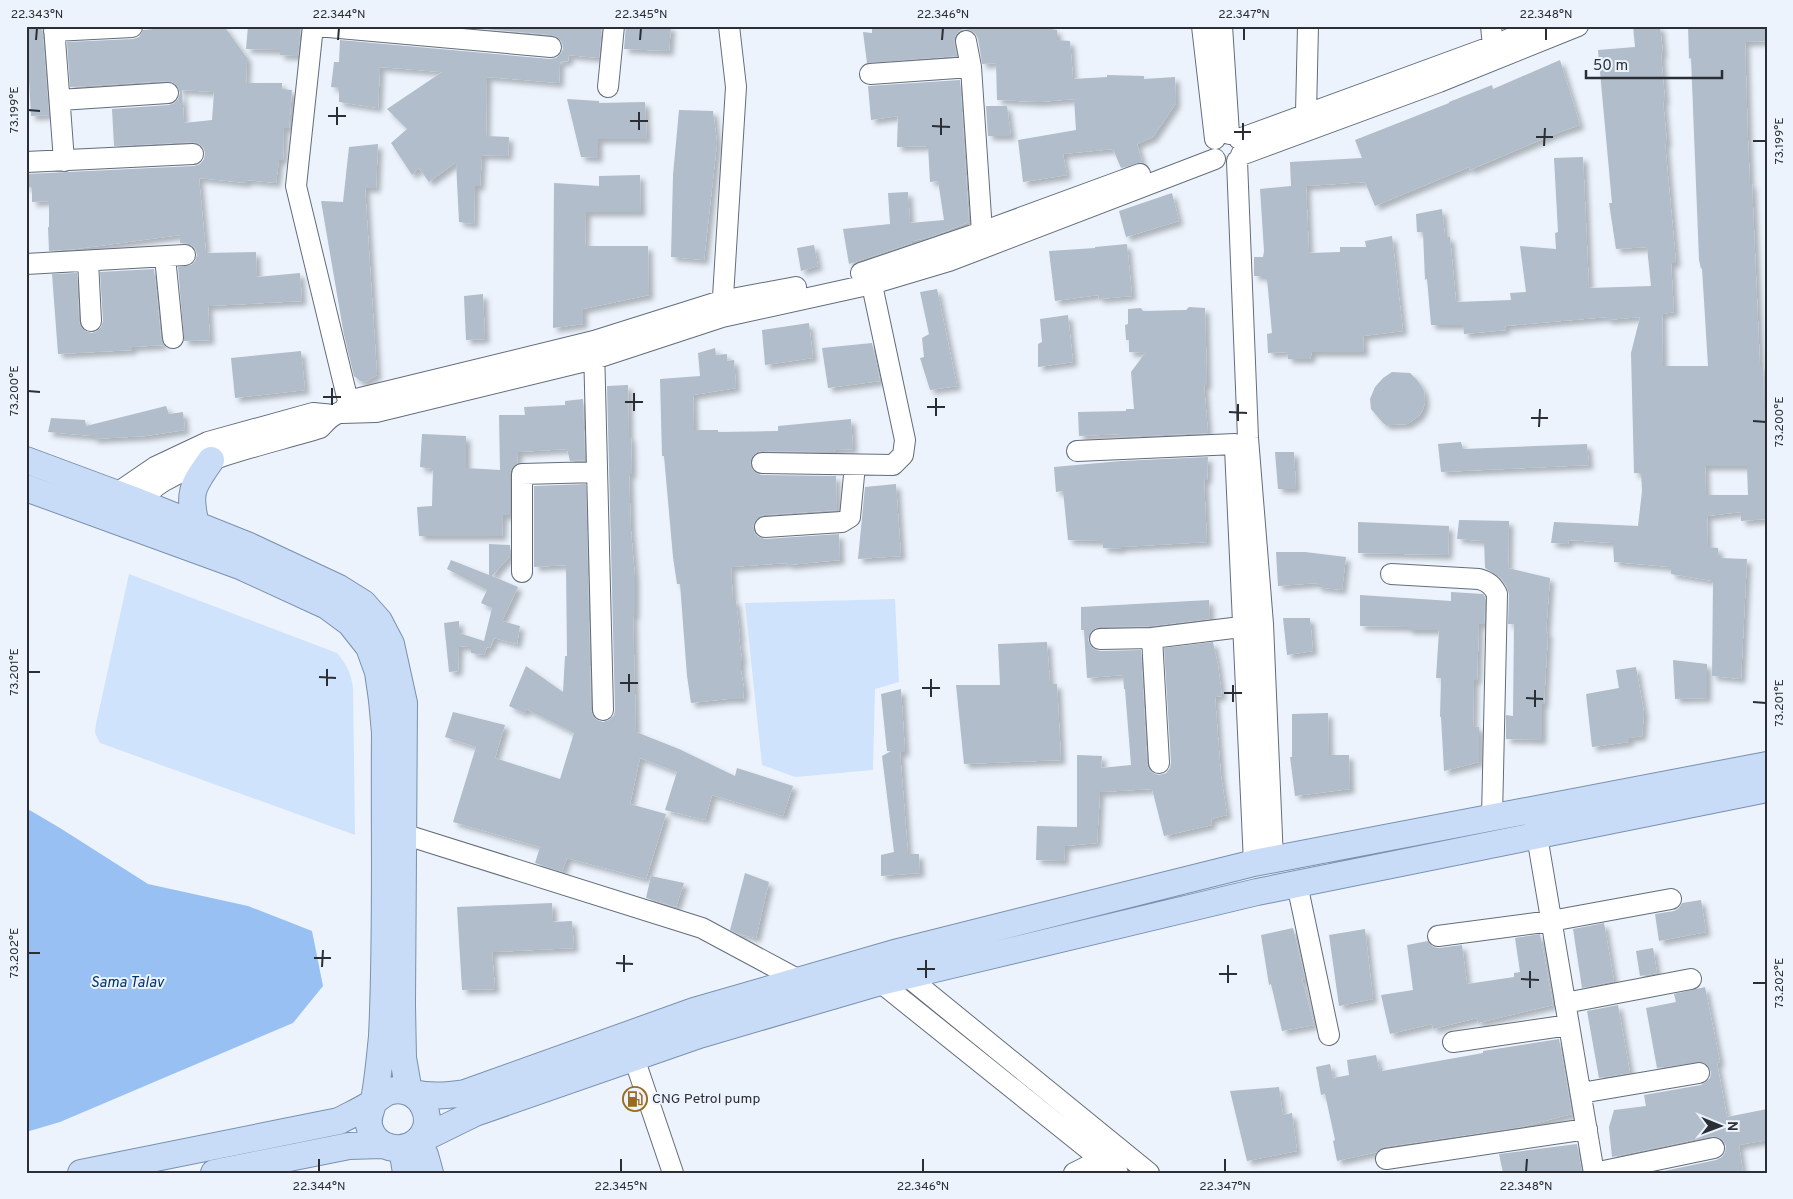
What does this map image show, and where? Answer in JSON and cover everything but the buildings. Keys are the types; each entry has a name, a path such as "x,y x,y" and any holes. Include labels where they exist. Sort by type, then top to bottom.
{"main road":[{"path":"26,460 247,545 339,588 363,603 379,621 391,644 404,703 402,1005 403,1058 409,1092"},
{"path":"196,525 191,505 191,494 196,482 211,460"},
{"path":"26,488 240,566 327,606 350,623 369,647 378,672 385,733 383,1006 380,1054 368,1122 375,1139 402,1152"},
{"path":"82,1173 146,1166 339,1121 373,1102 380,1095 390,1091 399,1090 426,1096 465,1093 694,1011 799,980 884,964 1264,861 1767,766"},
{"path":"402,1152 475,1114 634,1058 884,964 907,976 1257,892 1767,789"},
{"path":"402,1152 424,1133 427,1124 424,1105 418,1097 409,1092"},
{"path":"214,1173 349,1146 425,1155 430,1173"}],"street":[{"path":"313,26 296,186 341,410"},
{"path":"317,26 551,47"},
{"path":"608,87 614,26"},
{"path":"721,309 736,88 728,26"},
{"path":"1202,26 1226,150 1248,438 1253,625 1264,861"},
{"path":"1222,26 1235,444 1253,625"},
{"path":"1306,113 1308,26"},
{"path":"116,521 128,498 155,467 208,442 314,413 341,410 594,350 721,309 831,281 871,277 958,258 1226,150 1306,113 1492,36 1539,26"},
{"path":"871,277 982,232 1226,150 1439,82 1578,26"},
{"path":"64,161 54,29 132,27"},
{"path":"966,42 971,67 982,232"},
{"path":"870,74 971,67"},
{"path":"60,100 168,93"},
{"path":"26,162 193,154"},
{"path":"26,264 185,255"},
{"path":"165,257 173,338"},
{"path":"88,261 91,321"},
{"path":"762,463 893,466 903,455 905,440 871,277"},
{"path":"594,350 603,710"},
{"path":"128,498 211,460 320,428 341,410"},
{"path":"1077,451 1235,444"},
{"path":"765,527 842,522 850,517 855,465"},
{"path":"522,572 522,474 597,472"},
{"path":"1391,574 1480,579 1488,582 1497,594 1492,817"},
{"path":"1100,639 1152,638 1253,625"},
{"path":"1152,638 1159,763"},
{"path":"403,834 702,928 799,980"},
{"path":"1537,836 1594,1173 1714,1148"},
{"path":"1297,884 1329,1035"},
{"path":"1438,936 1551,921 1671,899"},
{"path":"884,964 1118,1173"},
{"path":"907,976 1148,1173"},
{"path":"1565,1003 1691,978"},
{"path":"1453,1042 1569,1025"},
{"path":"634,1058 673,1173"},
{"path":"1581,1093 1699,1073"},
{"path":"1386,1159 1587,1129"},
{"path":"1074,1173 1120,1150"}],"shaded area":[{"path":"129,574 337,653 348,669 353,688 355,835 100,743 95,733 96,724"},
{"path":"895,599 899,682 875,689 873,770 795,777 762,765 745,603"}],"water":[{"name":"Sama Talav","path":"26,808 148,884 248,906 312,931 323,986 293,1023 60,1122 26,1132"}],"place":[{"name":"CNG Petrol pump","path":"635,1099"}]}
